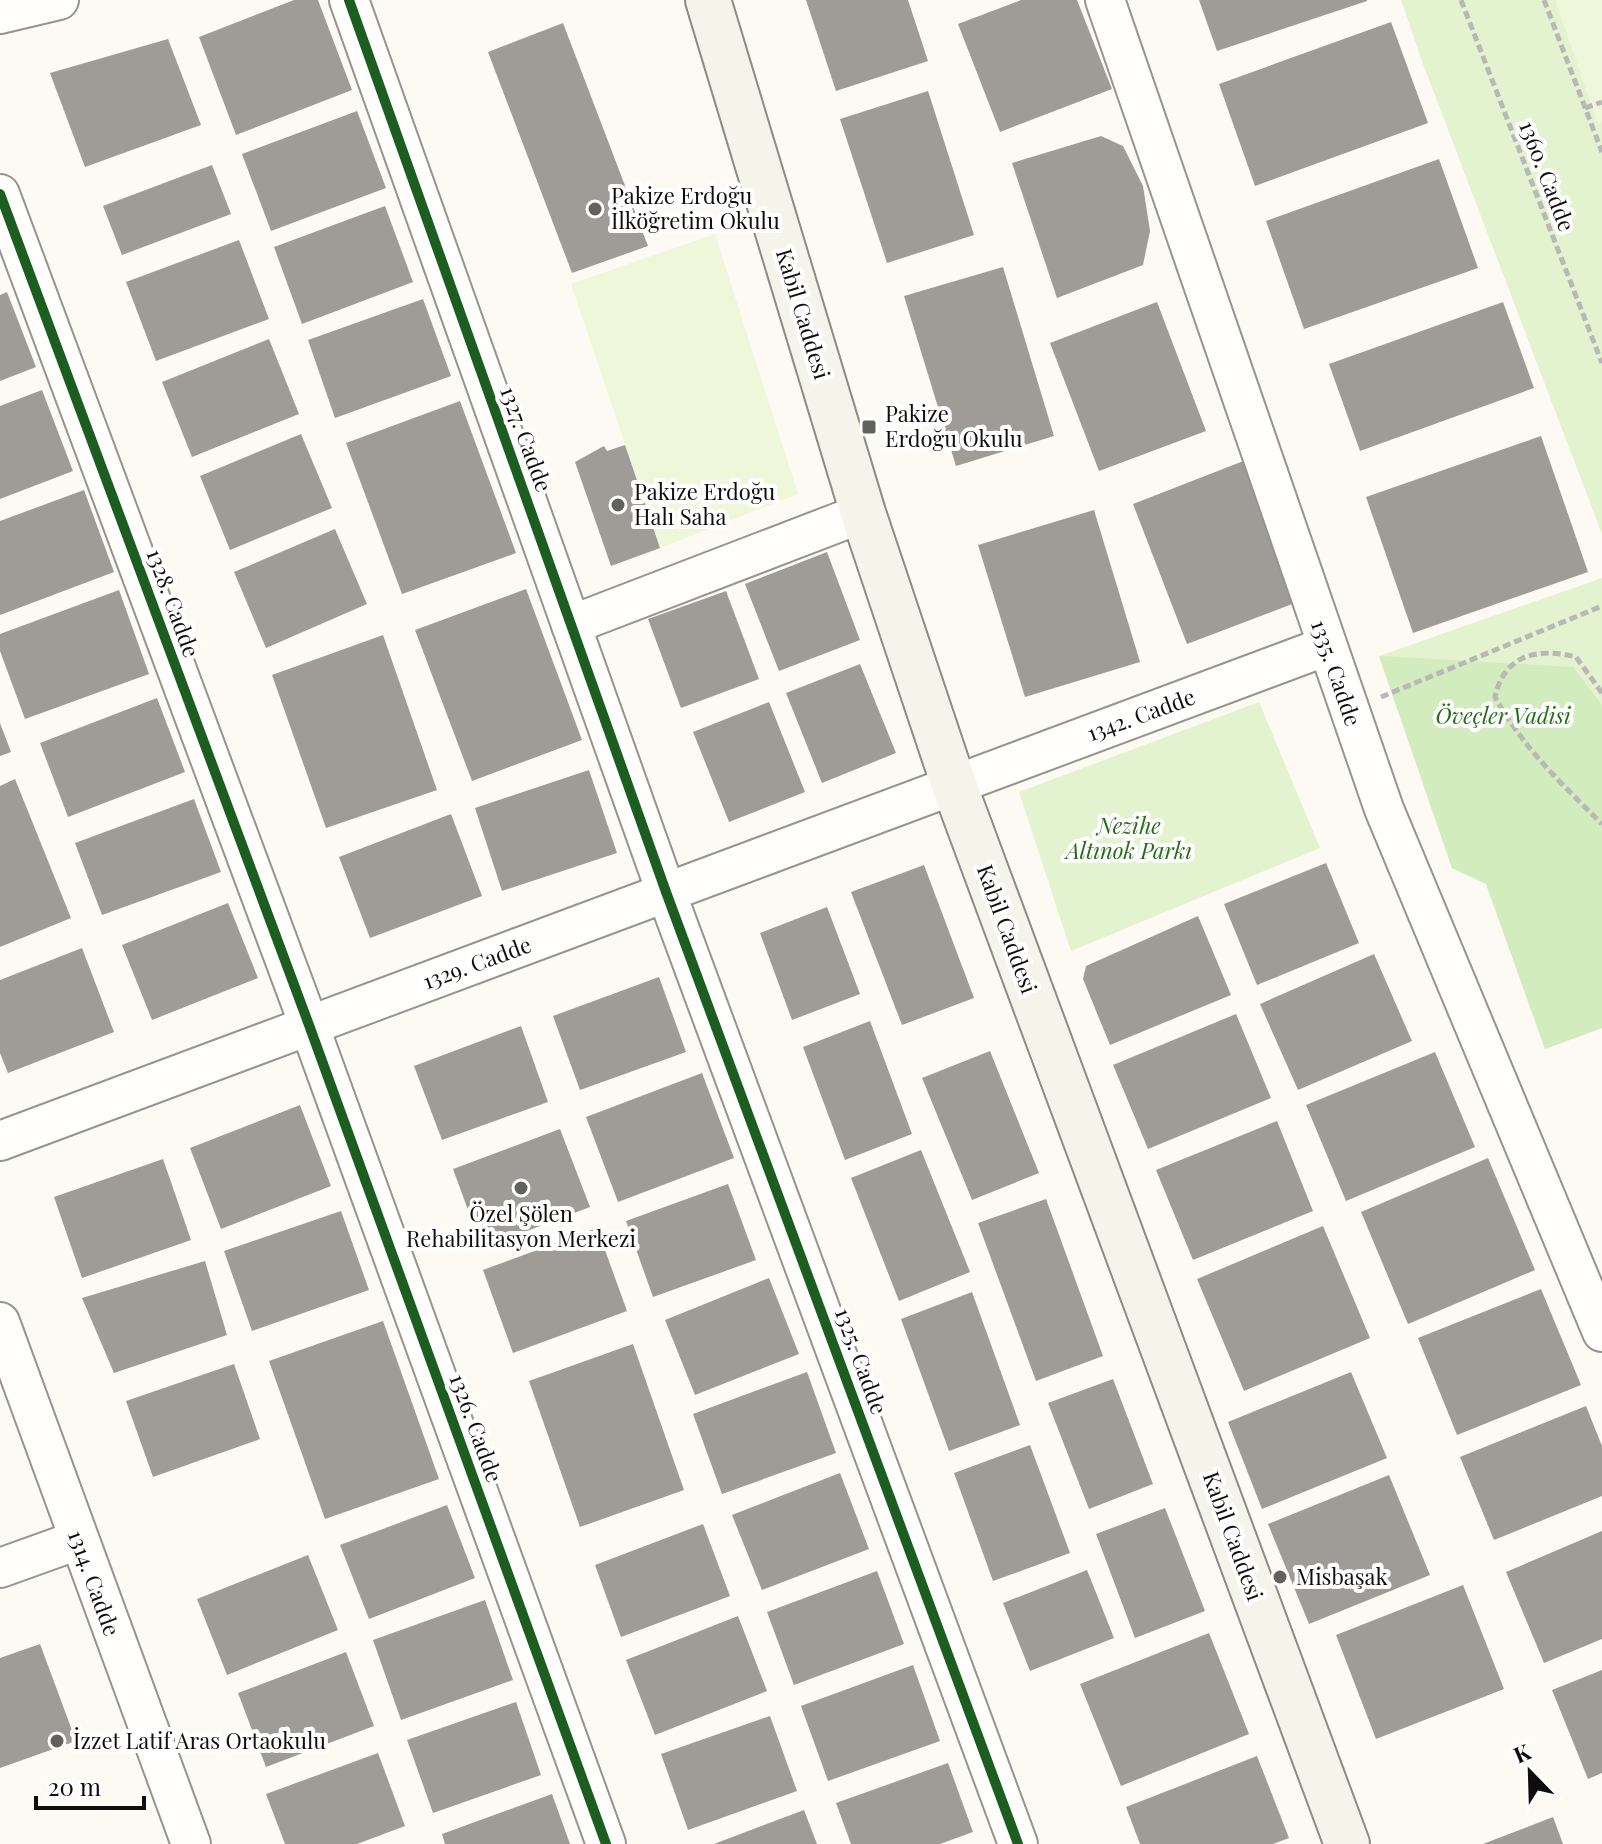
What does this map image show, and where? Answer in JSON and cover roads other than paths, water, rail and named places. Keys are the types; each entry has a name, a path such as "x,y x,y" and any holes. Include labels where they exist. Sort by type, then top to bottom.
{"main road":[{"name":"Kabil Caddesi","path":"708,0 863,513 954,785 1347,1844"}],"street":[{"path":"0,14 59,0"},
{"name":"1327. Cadde","path":"349,0 666,892"},
{"name":"1335. Cadde","path":"1105,0 1384,809 1602,1332"},
{"name":"1328. Cadde","path":"0,194 309,1025"},
{"path":"571,625 863,513"},
{"name":"1342. Cadde","path":"954,785 1327,646"},
{"name":"1329. Cadde","path":"0,1141 954,785"},
{"name":"1325. Cadde","path":"666,892 1018,1844"},
{"name":"1326. Cadde","path":"309,1025 606,1844"},
{"name":"1314. Cadde","path":"0,1322 191,1844"},
{"path":"0,1568 78,1540"}],"place":[{"name":"Pakize Erdoğu İlköğretim Okulu","path":"595,209"},
{"name":"Pakize Erdoğu Okulu","path":"869,427"},
{"name":"Pakize Erdoğu Halı Saha","path":"618,505"},
{"name":"Özel Şölen Rehabilitasyon Merkezi","path":"521,1188"},
{"name":"Misbaşak","path":"1280,1577"},
{"name":"İzzet Latif Aras Ortaokulu","path":"57,1741"}],"park label":[{"name":"Öveçler Vadisi","path":"1503,716"},
{"name":"Nezihe Altınok Parkı","path":"1129,838"}]}
